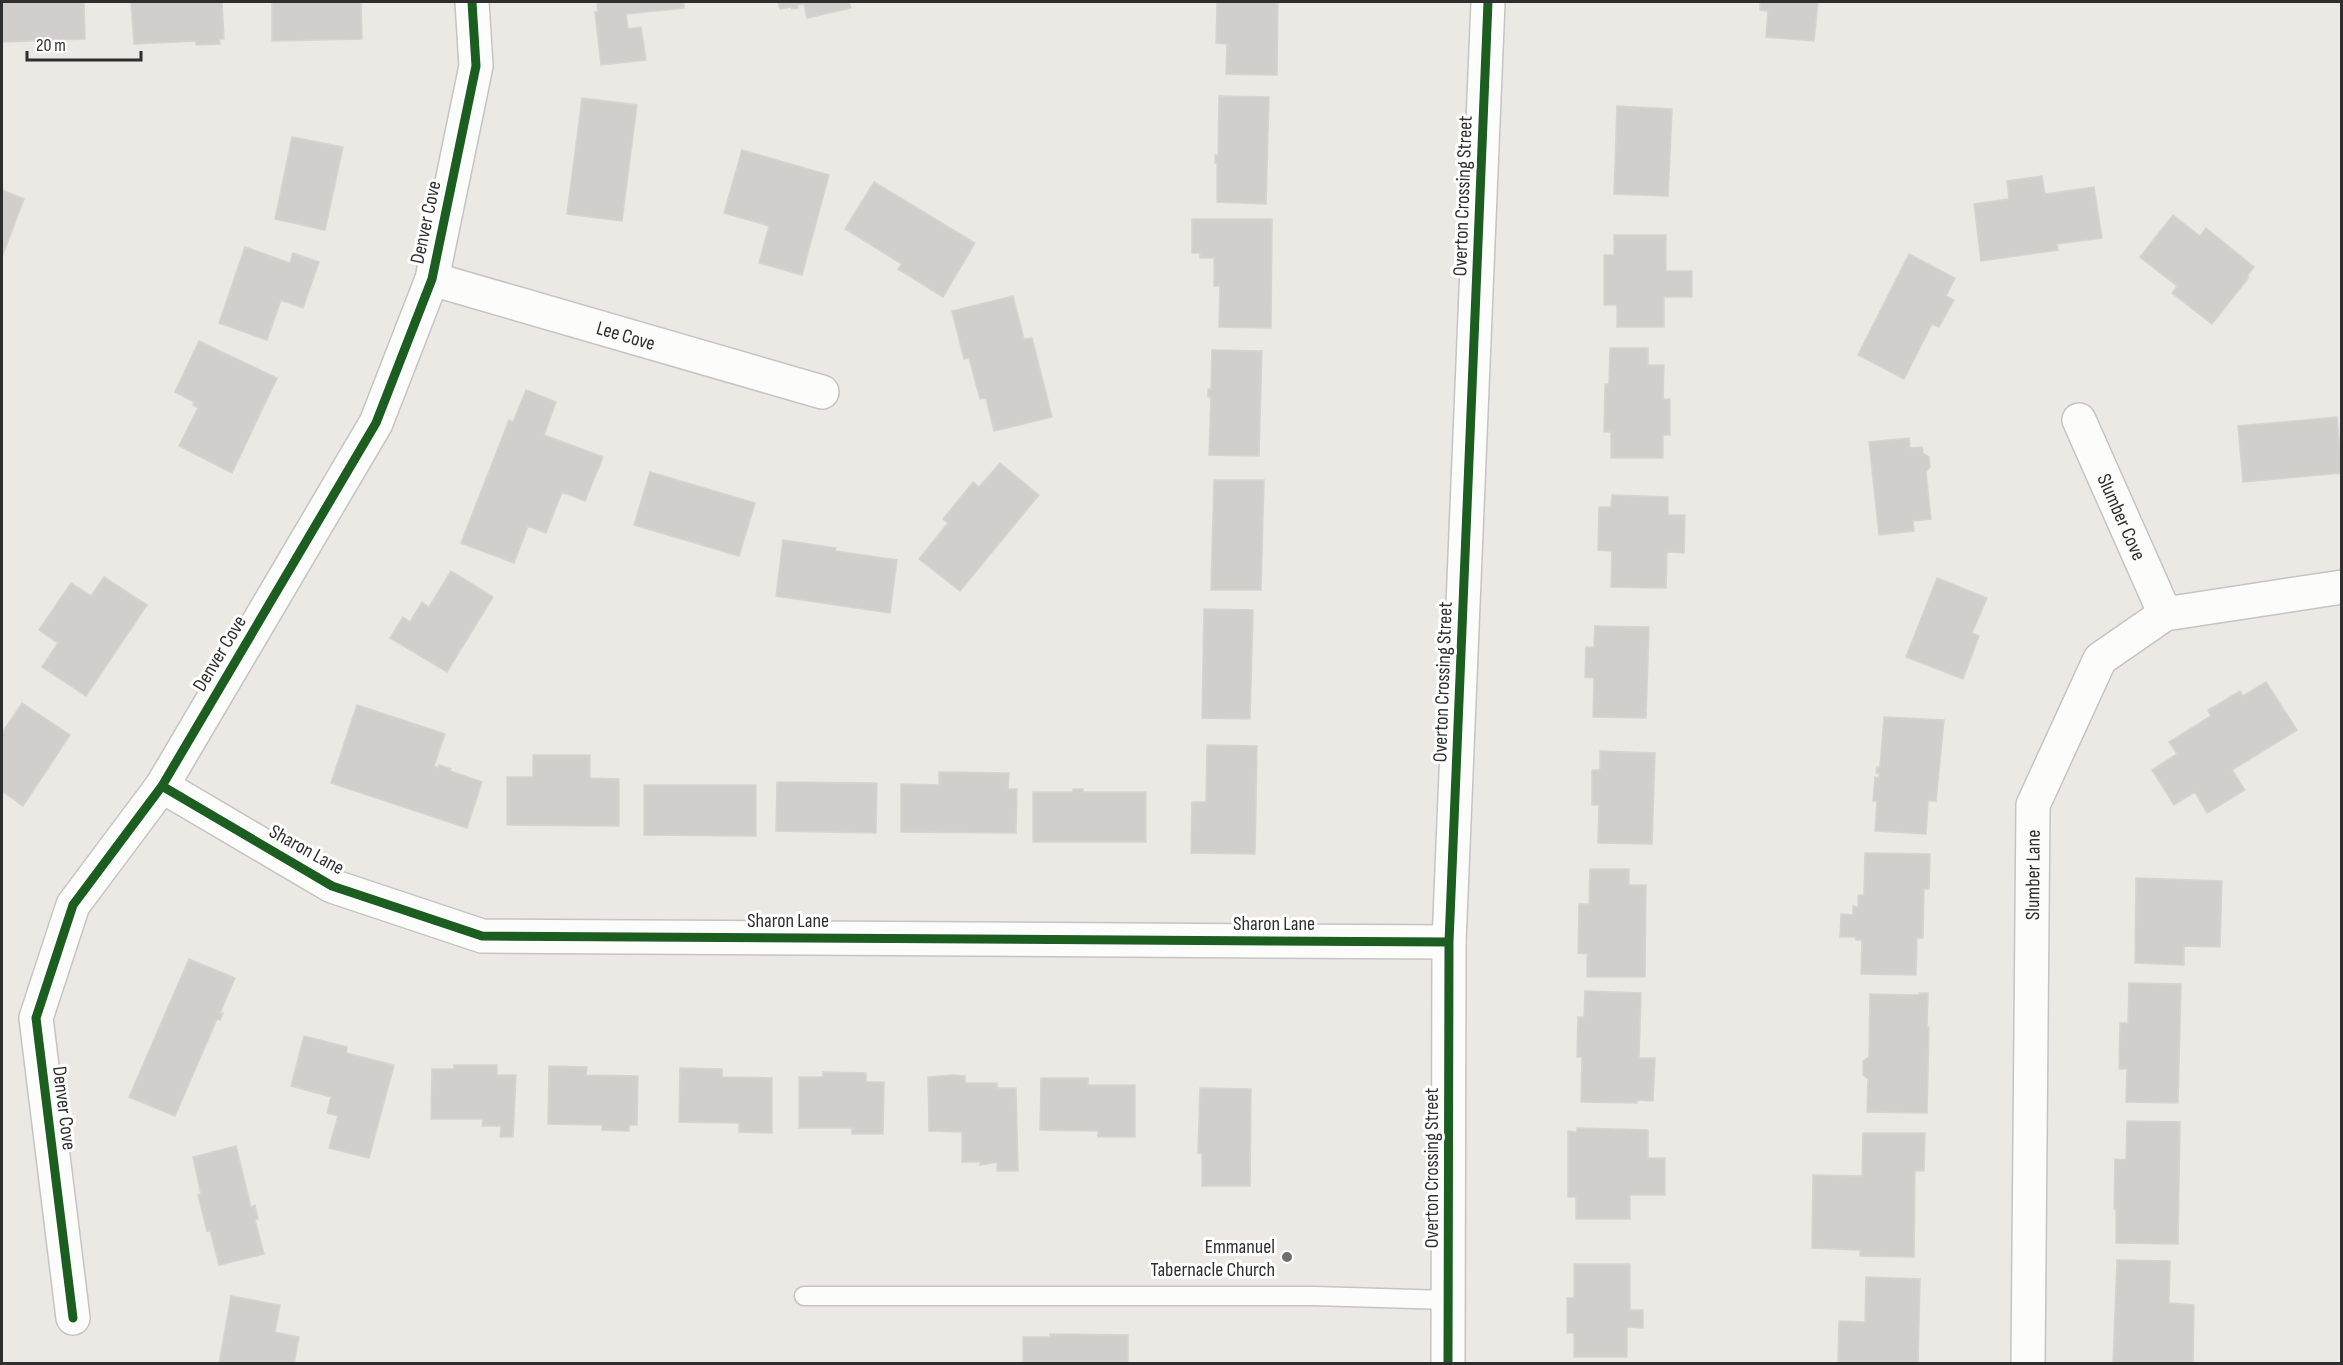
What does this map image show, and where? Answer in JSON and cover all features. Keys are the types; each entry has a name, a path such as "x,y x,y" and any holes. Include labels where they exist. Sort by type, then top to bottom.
{"street":[{"name":"Denver Cove","path":"74,1318 36,1018 74,905 162,786 376,423 432,279 476,66 472,2"},
{"name":"Overton Crossing Street","path":"1448,1364 1449,942 1488,2"},
{"name":"Lee Cove","path":"432,279 822,392"},
{"name":"Slumber Cove","path":"2079,420 2165,614"},
{"name":"Slumber Lane","path":"2028,1364 2033,805 2100,659 2165,614 2342,588"},
{"name":"Sharon Lane","path":"162,786 332,886 482,936 1449,942"}],"lane":[{"path":"804,1296 1314,1296 1448,1300"}],"building":[{"path":"2,2 84,2 85,39 2,42"},
{"path":"131,2 222,2 224,39 219,39 220,44 196,45 196,41 134,44"},
{"path":"272,2 361,2 362,39 272,41"},
{"path":"597,2 684,2 684,8 626,14 628,29 641,27 646,60 601,65 595,12 598,12"},
{"path":"778,2 849,2 851,8 807,18 804,4 797,5 798,8 780,9"},
{"path":"1217,2 1278,2 1277,75 1226,74 1227,44 1216,43"},
{"path":"1760,2 1818,2 1814,41 1766,37 1768,11 1760,10"},
{"path":"1219,96 1269,97 1266,204 1217,202 1215,155 1218,155"},
{"path":"582,98 637,105 622,221 567,214"},
{"path":"1617,106 1672,109 1668,196 1614,194"},
{"path":"292,137 343,147 325,230 275,219"},
{"path":"742,150 829,175 802,275 759,263 769,226 724,213"},
{"path":"2042,176 2045,194 2094,187 2102,238 2057,244 2058,250 1981,261 1974,204 2009,199 2007,181"},
{"path":"874,182 975,243 943,297 898,269 902,264 845,229"},
{"path":"2,190 24,199 2,257"},
{"path":"2173,215 2200,236 2206,228 2254,267 2247,276 2249,277 2212,324 2172,293 2177,286 2140,257"},
{"path":"1192,219 1272,219 1271,328 1219,327 1220,286 1214,286 1214,258 1200,258 1200,253 1192,253"},
{"path":"1614,235 1666,235 1666,271 1692,271 1692,297 1664,297 1664,327 1617,327 1617,305 1604,305 1604,255 1614,255"},
{"path":"245,247 290,263 293,253 319,262 303,308 281,300 267,340 219,323"},
{"path":"1909,254 1955,278 1946,296 1954,300 1939,327 1932,324 1904,379 1858,355"},
{"path":"1013,296 1024,339 1032,338 1052,417 994,431 986,398 980,399 969,358 964,359 952,311"},
{"path":"199,341 277,378 232,473 179,446 198,408 193,405 194,402 175,392"},
{"path":"1610,348 1648,348 1648,365 1664,365 1663,399 1670,399 1670,435 1663,435 1663,458 1611,458 1611,432 1604,432 1605,384 1609,384"},
{"path":"1212,350 1262,351 1259,456 1209,455 1211,397 1208,397 1208,389 1211,389"},
{"path":"526,390 556,402 544,435 603,457 585,501 562,492 546,533 528,526 514,563 461,543 509,420 513,422"},
{"path":"2337,417 2342,473 2243,482 2238,426"},
{"path":"1909,438 1910,448 1922,447 1923,453 1929,457 1930,467 1926,472 1931,519 1913,521 1914,531 1879,535 1869,442"},
{"path":"1000,463 1039,495 960,591 919,559 948,523 943,519 973,482 979,487"},
{"path":"650,472 755,503 739,556 634,525"},
{"path":"1214,480 1264,480 1261,590 1211,590"},
{"path":"1612,495 1668,497 1668,515 1685,515 1684,553 1667,552 1666,588 1611,587 1612,551 1598,550 1599,507 1611,507"},
{"path":"783,540 836,548 835,551 897,560 890,613 776,596"},
{"path":"451,571 493,597 447,672 390,638 403,617 410,622 422,602 429,607"},
{"path":"104,577 147,605 86,696 42,667 58,643 39,630 71,583 91,596"},
{"path":"1937,578 1987,598 1972,633 1979,636 1963,679 1906,657"},
{"path":"1204,609 1253,610 1250,719 1202,718"},
{"path":"1595,626 1649,627 1646,718 1593,717 1594,678 1585,677 1586,647 1594,647"},
{"path":"2266,682 2297,730 2232,770 2245,790 2207,813 2195,792 2174,805 2152,770 2177,754 2169,742 2211,716 2208,710 2240,691 2243,696"},
{"path":"22,703 70,735 23,806 2,791 2,733"},
{"path":"357,705 445,734 434,766 438,768 439,765 451,769 450,771 482,782 467,828 331,783"},
{"path":"1884,717 1944,720 1936,801 1928,801 1926,834 1875,831 1877,801 1873,801 1875,777 1879,778 1879,773 1876,773 1877,767 1880,767"},
{"path":"1207,745 1257,746 1255,854 1191,853 1192,802 1206,802"},
{"path":"1600,751 1655,753 1652,844 1598,843 1599,805 1592,805 1592,770 1600,770"},
{"path":"533,755 590,755 590,778 619,779 619,826 507,825 507,777 533,777"},
{"path":"939,772 1009,773 1008,789 1017,789 1016,833 901,832 901,784 939,785"},
{"path":"777,782 877,783 876,833 776,831"},
{"path":"644,785 756,785 756,836 644,835"},
{"path":"1073,789 1083,789 1083,792 1146,792 1146,842 1033,842 1033,792 1073,792"},
{"path":"1865,853 1930,854 1929,889 1924,889 1923,938 1917,938 1916,975 1861,974 1862,940 1856,940 1856,937 1840,937 1841,914 1853,915 1853,906 1858,907 1858,895 1864,895"},
{"path":"1590,869 1629,869 1629,885 1646,885 1645,977 1587,977 1587,954 1578,953 1579,904 1589,904"},
{"path":"2136,878 2222,881 2220,947 2184,946 2184,965 2135,963"},
{"path":"189,959 235,978 220,1013 223,1013 220,1020 217,1019 175,1116 129,1097"},
{"path":"2129,983 2181,984 2178,1103 2126,1102 2127,1069 2119,1069 2120,1023 2128,1023"},
{"path":"1585,991 1641,993 1639,1058 1655,1058 1653,1101 1581,1102 1582,1057 1577,1057 1578,1017 1584,1017"},
{"path":"1919,993 1928,993 1927,1113 1867,1112 1868,1079 1863,1075 1863,1061 1869,1057 1870,994 1919,995"},
{"path":"304,1036 347,1047 346,1053 394,1065 369,1158 329,1148 338,1116 327,1113 331,1097 291,1086"},
{"path":"454,1065 497,1065 497,1075 516,1075 513,1137 500,1137 501,1126 482,1126 483,1119 431,1119 432,1069 454,1069"},
{"path":"549,1066 587,1067 586,1075 638,1076 637,1125 629,1125 629,1131 602,1130 602,1125 548,1124"},
{"path":"680,1068 722,1069 722,1077 772,1078 772,1133 739,1132 739,1123 679,1122"},
{"path":"823,1072 866,1073 866,1082 884,1082 883,1134 852,1134 852,1128 799,1128 799,1077 823,1077"},
{"path":"965,1076 965,1083 997,1083 997,1088 1016,1088 1018,1171 997,1171 997,1162 980,1165 980,1162 962,1162 962,1132 929,1131 928,1077"},
{"path":"1041,1078 1088,1078 1088,1085 1135,1085 1135,1137 1098,1137 1098,1131 1040,1130"},
{"path":"1200,1088 1251,1089 1250,1186 1202,1186 1202,1154 1198,1153"},
{"path":"2127,1121 2180,1122 2178,1244 2116,1243 2115,1159 2126,1160"},
{"path":"1577,1128 1648,1130 1648,1158 1665,1158 1665,1195 1630,1195 1630,1219 1576,1219 1576,1197 1568,1197 1568,1131 1577,1132"},
{"path":"1863,1133 1925,1133 1924,1171 1915,1171 1914,1257 1860,1256 1860,1250 1812,1248 1813,1175 1862,1176"},
{"path":"236,1146 251,1207 255,1205 258,1219 255,1220 264,1254 219,1265 198,1195 201,1194 193,1157"},
{"path":"2117,1260 2170,1261 2169,1303 2194,1305 2193,1364 2113,1364"},
{"path":"1574,1264 1630,1264 1630,1310 1643,1310 1643,1328 1627,1327 1627,1357 1574,1357 1574,1333 1567,1333 1567,1298 1574,1298"},
{"path":"1866,1277 1920,1279 1918,1364 1838,1364 1839,1321 1865,1322"},
{"path":"231,1296 280,1305 275,1332 299,1337 294,1364 219,1364"},
{"path":"1050,1334 1128,1335 1128,1364 1023,1364 1023,1337 1050,1337"}],"cycle path":[{"path":"73,1318 36,1018 73,905 162,786 376,423 432,279 476,66 472,2"},
{"path":"1448,1364 1449,942 1488,2"},
{"path":"162,786 332,886 482,936 1449,942"}],"place":[{"name":"Emmanuel Tabernacle Church","path":"1287,1257"}]}
